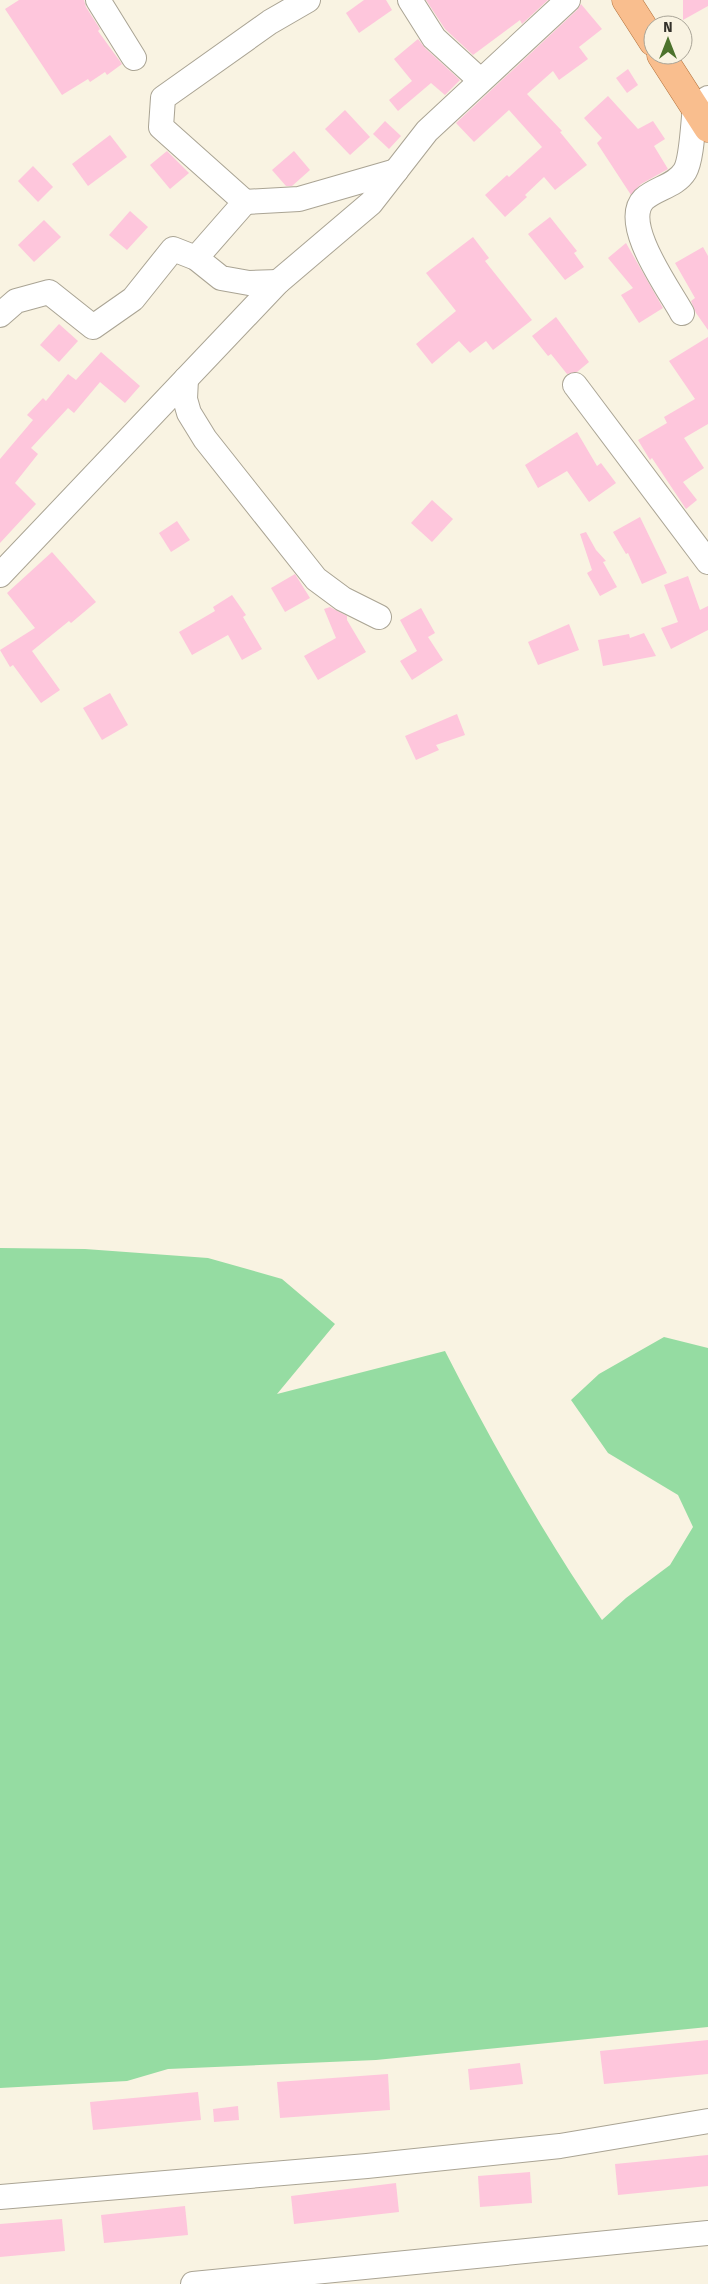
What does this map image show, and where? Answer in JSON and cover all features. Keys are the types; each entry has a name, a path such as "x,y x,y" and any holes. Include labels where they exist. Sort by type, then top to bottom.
{"main road":[{"path":"626,0 643,26"},
{"path":"670,65 704,111"}],"street":[{"path":"98,0 134,58"},
{"path":"308,0 270,22 163,98 161,127 244,202 299,199 396,171"},
{"path":"0,575 278,282 371,203 427,131 568,0"},
{"path":"409,1 434,38 480,80"},
{"path":"682,312 643,244 636,219 638,206 646,198 677,180 685,171 704,111"},
{"path":"196,258 244,202"},
{"path":"0,315 16,301 49,292 93,327 133,299 173,249 196,258 221,278 248,283 278,282"},
{"path":"186,380 185,399 189,414 205,439 316,579 343,599 380,617"},
{"path":"575,385 708,562"},
{"path":"0,2197 367,2166 560,2146 708,2121"},
{"path":"193,2284 708,2233"}],"green space":[{"path":"0,1248 85,1249 208,1258 282,1279 335,1324 277,1394 445,1351 519,1488 559,1555 602,1620 626,1598 670,1565 693,1527 678,1495 608,1453 571,1400 599,1374 664,1337 708,1348 708,2027 376,2060 168,2069 127,2081 0,2088"}],"building":[{"path":"19,0 84,0 86,7 100,29 98,31 122,64 107,75 105,72 90,82 88,79 62,95 5,9"},
{"path":"364,0 386,0 392,10 359,33 346,13"},
{"path":"426,0 548,0 522,24 520,20 473,55 445,29"},
{"path":"683,0 708,0 708,6 692,15 683,15"},
{"path":"581,4 602,29 579,47 588,59 559,80 553,71 527,94 562,131 560,132 587,165 555,190 544,177 525,195 527,197 505,217 485,195 507,175 509,177 542,147 509,110 474,142 456,123 577,10"},
{"path":"418,39 425,48 460,80 445,95 431,83 398,111 389,100 412,81 394,59"},
{"path":"628,69 638,85 627,93 616,78"},
{"path":"608,96 638,129 653,121 665,139 654,146 668,169 641,184 631,195 597,143 602,138 584,118"},
{"path":"345,110 370,137 350,155 325,129"},
{"path":"385,121 401,136 389,149 373,134"},
{"path":"110,135 127,157 88,186 72,164"},
{"path":"167,151 189,173 170,189 150,165"},
{"path":"294,151 310,170 292,186 286,186 272,170"},
{"path":"33,166 53,187 38,202 18,181"},
{"path":"130,211 148,227 127,250 109,235"},
{"path":"550,217 577,251 574,253 584,267 565,280 528,234"},
{"path":"44,220 61,237 34,262 18,245"},
{"path":"473,237 489,258 485,261 532,320 493,350 486,341 470,353 459,341 432,364 416,344 456,311 426,273"},
{"path":"626,243 663,308 639,323 621,295 633,288 608,258"},
{"path":"703,247 708,256 708,330 696,313 691,301 695,298 675,263"},
{"path":"556,317 589,362 577,372 567,374 551,354 548,356 532,336"},
{"path":"59,324 78,341 59,362 40,345"},
{"path":"708,337 708,424 684,438 704,468 683,482 697,500 686,509 652,458 650,460 638,440 667,423 664,417 695,399 669,361"},
{"path":"101,352 140,386 125,403 100,382 74,413 68,408 31,448 38,454 15,483 36,504 0,543 0,459 33,420 27,415 43,398 46,401 68,374 76,380"},
{"path":"577,432 597,466 601,463 616,483 589,502 567,471 538,488 525,465"},
{"path":"432,500 453,519 432,542 411,523"},
{"path":"640,517 667,573 642,584 628,553 626,554 613,532"},
{"path":"177,521 190,540 171,552 159,533"},
{"path":"586,532 596,550 606,561 603,562 617,587 600,596 587,573 592,570 580,534"},
{"path":"52,552 96,602 32,651 60,690 41,703 13,665 10,667 0,650 35,628 7,593"},
{"path":"295,574 310,598 285,612 271,588"},
{"path":"688,576 700,610 708,606 708,630 671,649 661,628 678,622 664,585"},
{"path":"232,595 246,615 243,617 262,649 242,660 228,635 192,655 179,632 215,611 213,607"},
{"path":"330,607 347,616 347,620 366,652 318,680 304,656 336,638 324,609"},
{"path":"421,608 435,633 428,637 443,660 412,680 400,661 417,651 400,620"},
{"path":"569,624 579,650 538,665 528,642"},
{"path":"644,633 656,656 603,666 598,640 629,634 630,638"},
{"path":"110,693 128,725 102,740 83,708"},
{"path":"457,714 465,735 436,745 439,750 416,760 405,736"},
{"path":"708,2040 708,2074 604,2084 600,2051"},
{"path":"520,2063 523,2084 470,2090 468,2069"},
{"path":"388,2074 390,2110 280,2118 277,2082"},
{"path":"198,2092 201,2120 93,2130 90,2102"},
{"path":"238,2106 239,2120 214,2122 213,2109"},
{"path":"708,2155 708,2186 618,2195 615,2164"},
{"path":"530,2172 532,2203 480,2207 478,2176"},
{"path":"396,2183 399,2212 294,2224 291,2196"},
{"path":"185,2206 188,2235 104,2243 101,2215"},
{"path":"62,2219 65,2251 0,2257 0,2224"}]}
